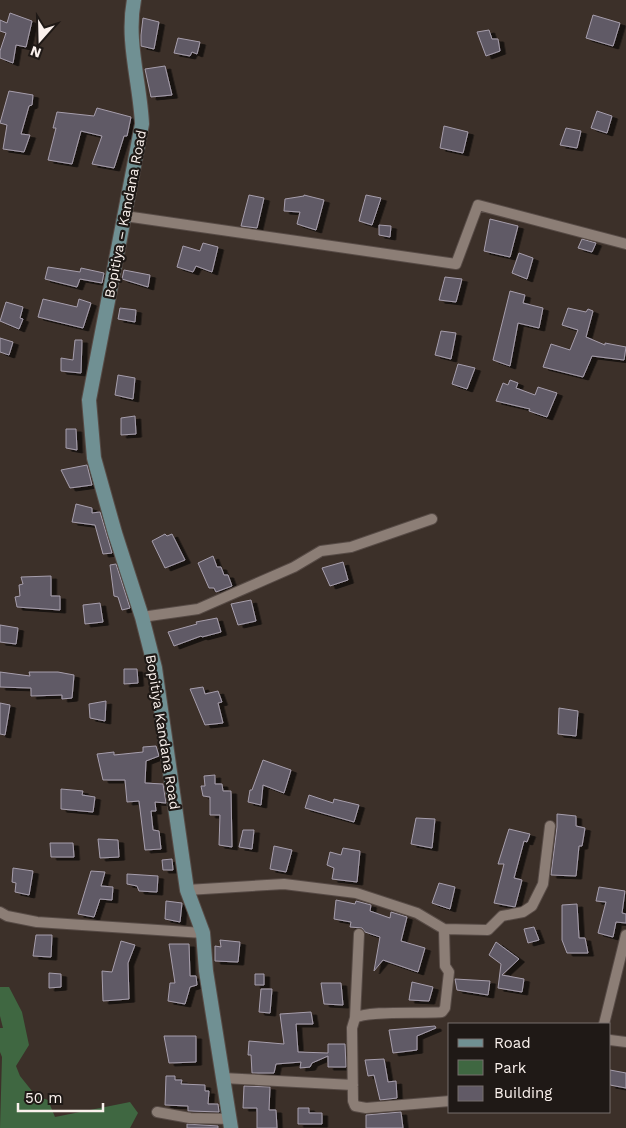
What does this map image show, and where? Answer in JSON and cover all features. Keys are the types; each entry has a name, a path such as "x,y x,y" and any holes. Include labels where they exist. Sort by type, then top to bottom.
{"main road":[{"name":"Bopitiya – Kandana Road","path":"102,339 116,253 125,216 142,124 141,103 131,33 134,0"},
{"name":"Bopitiya Kandana Road","path":"102,339 89,400 94,458 115,533 142,617 155,668 188,890 203,933 206,971 231,1123"}],"street":[{"path":"125,216 456,264 478,205 626,244"},
{"path":"142,617 198,609 294,567 321,551 351,546 432,519"},
{"path":"188,890 284,884 356,893 417,913 444,928 488,930 502,916 523,912 532,906 543,884 550,826"},
{"path":"0,912 6,916 38,922 203,933"},
{"path":"355,1018 360,1015 370,1014 442,1012 445,1008 449,972 445,966 444,928"},
{"path":"359,934 355,1018 352,1028 353,1101 355,1106 366,1108 448,1101"},
{"path":"604,1023 626,935"},
{"path":"611,1040 626,1042"},
{"path":"223,1078 353,1085"},
{"path":"157,1112 231,1123"}],"green space":[{"path":"0,987 9,987 22,1012 29,1045 16,1066 20,1076 36,1096 48,1100 55,1117 130,1102 138,1113 130,1128 0,1128 2,1057 0,1052 0,1028 3,1028 0,1016"}],"building":[{"path":"10,13 32,21 26,47 16,45 13,63 0,58 0,51 6,33 0,31 0,20 7,23"},
{"path":"593,15 620,23 613,46 586,38"},
{"path":"143,18 159,22 154,49 141,46"},
{"path":"489,30 492,39 498,39 500,51 486,56 477,32"},
{"path":"178,38 200,42 197,54 192,52 190,56 174,53"},
{"path":"165,66 172,95 151,97 145,69"},
{"path":"9,91 33,95 32,105 29,106 21,134 30,135 24,152 3,149 7,125 0,123"},
{"path":"97,108 131,117 127,136 124,136 114,168 92,164 102,136 81,131 72,164 48,160 56,128 53,128 57,112 94,116"},
{"path":"597,111 612,116 607,133 591,128"},
{"path":"444,126 468,132 463,153 440,148"},
{"path":"566,128 581,131 577,148 560,145"},
{"path":"249,195 264,198 257,228 241,226"},
{"path":"304,195 324,200 316,230 297,224 300,212 284,211 285,199"},
{"path":"366,195 381,198 372,225 359,221"},
{"path":"490,219 518,226 510,257 484,251"},
{"path":"379,225 391,226 390,237 379,235"},
{"path":"582,239 596,243 592,252 578,248"},
{"path":"203,243 218,247 212,272 196,266 193,272 177,267 183,246 200,251"},
{"path":"519,253 533,258 527,279 512,273"},
{"path":"48,267 80,272 81,268 104,273 102,283 80,279 77,287 45,279"},
{"path":"124,270 150,275 148,287 122,279"},
{"path":"445,277 462,279 456,302 439,300"},
{"path":"510,291 525,295 523,303 543,308 539,328 518,323 510,366 493,360"},
{"path":"43,299 77,307 79,299 91,303 83,328 38,317"},
{"path":"6,302 23,307 20,318 23,319 19,329 0,321"},
{"path":"120,308 136,310 135,322 118,319"},
{"path":"568,308 586,312 588,309 593,311 586,337 605,345 605,343 626,347 624,360 592,356 583,377 543,367 551,344 570,350 578,330 562,325"},
{"path":"441,331 456,333 451,359 435,355"},
{"path":"0,338 13,342 9,355 0,352"},
{"path":"75,340 82,340 81,373 61,371 61,358 73,360"},
{"path":"458,364 475,368 467,389 452,384"},
{"path":"118,375 135,378 133,399 115,395"},
{"path":"510,380 518,383 516,388 535,395 538,387 557,393 547,417 529,411 530,409 496,401 503,383 508,385"},
{"path":"135,416 136,434 121,435 121,418"},
{"path":"66,429 76,429 77,450 66,448"},
{"path":"87,465 92,485 70,488 61,470"},
{"path":"76,504 92,508 92,513 100,512 112,553 103,554 95,525 72,522"},
{"path":"165,534 167,536 172,534 185,560 165,568 152,541"},
{"path":"213,556 217,567 221,567 224,575 228,575 232,586 216,592 214,588 209,588 198,563"},
{"path":"343,562 348,580 330,586 322,568"},
{"path":"116,564 130,608 122,610 118,597 114,596 110,565"},
{"path":"51,576 51,596 60,596 60,610 17,607 15,597 20,596 19,585 23,584 21,577"},
{"path":"251,600 256,621 238,625 231,604"},
{"path":"100,603 103,622 85,624 83,605"},
{"path":"217,618 221,632 201,636 174,646 168,632 197,624 196,622"},
{"path":"0,625 18,628 16,644 0,642"},
{"path":"124,669 137,669 138,683 124,684"},
{"path":"0,672 30,676 29,672 58,672 74,675 72,698 62,699 62,695 31,696 31,688 0,687"},
{"path":"203,687 205,694 218,691 222,702 218,703 223,723 205,725 190,689"},
{"path":"106,701 105,721 90,718 89,704"},
{"path":"0,703 10,705 5,735 0,734"},
{"path":"559,708 578,711 576,736 558,734"},
{"path":"156,746 159,756 146,761 145,783 163,784 166,803 155,802 156,811 151,811 153,830 159,831 161,849 145,850 139,801 127,802 125,780 103,780 97,754 114,752 114,755 143,752 143,747"},
{"path":"263,760 291,770 284,793 263,785 261,805 248,802 250,790 252,790"},
{"path":"215,775 215,784 222,784 223,791 231,791 232,847 219,845 220,815 210,815 210,797 203,796 201,786 205,786 204,776"},
{"path":"61,789 83,791 82,795 95,797 93,812 61,809"},
{"path":"309,795 333,803 334,799 359,805 354,822 305,808"},
{"path":"557,814 576,816 576,826 585,828 582,846 579,846 576,876 551,875"},
{"path":"416,818 435,819 432,848 411,844"},
{"path":"509,829 530,834 527,842 524,841 514,878 522,880 515,907 494,903 504,864 498,864"},
{"path":"243,830 254,830 252,849 239,847"},
{"path":"98,839 118,840 119,857 100,858"},
{"path":"50,843 73,843 74,857 51,857"},
{"path":"274,846 292,850 286,872 270,869"},
{"path":"343,848 360,851 357,882 332,879 334,868 327,865 330,852 341,855"},
{"path":"172,859 173,870 163,870 162,860"},
{"path":"13,868 33,871 29,895 15,892 16,883 12,882"},
{"path":"91,871 105,872 101,886 113,887 112,900 100,899 94,917 78,914"},
{"path":"127,874 158,876 157,892 139,891 137,886 127,884"},
{"path":"439,883 455,887 450,909 432,903"},
{"path":"599,887 625,891 622,913 626,914 626,923 616,922 613,937 598,933 606,902 596,901"},
{"path":"336,900 355,904 356,901 371,905 370,911 390,918 391,912 407,917 401,941 425,948 418,972 383,960 374,971 380,937 365,932 362,928 350,927 351,922 334,919"},
{"path":"166,901 182,903 180,922 165,919"},
{"path":"577,904 579,938 585,938 588,953 567,953 562,940 562,905"},
{"path":"534,927 539,940 528,943 524,929"},
{"path":"36,935 52,935 51,957 33,956"},
{"path":"220,940 240,942 238,962 215,961 215,946 221,947"},
{"path":"121,941 135,945 128,963 129,999 103,1001 102,971 112,972"},
{"path":"496,942 519,959 502,975 524,979 522,992 498,988 501,964 489,955"},
{"path":"169,944 189,944 190,976 196,976 197,985 190,987 185,1004 168,1001 170,983 175,983"},
{"path":"49,973 61,974 61,987 49,988"},
{"path":"255,974 264,974 264,985 255,985"},
{"path":"455,979 490,981 488,995 457,990"},
{"path":"412,982 433,987 429,1001 409,1000"},
{"path":"321,983 341,983 343,1005 324,1004"},
{"path":"261,989 272,989 270,1013 259,1012"},
{"path":"311,1012 313,1024 296,1024 298,1052 328,1053 328,1044 345,1044 346,1067 328,1067 328,1056 312,1063 310,1067 300,1068 301,1062 276,1064 274,1073 252,1073 251,1055 248,1055 249,1041 284,1044 280,1014"},
{"path":"435,1026 436,1028 417,1036 417,1050 393,1053 389,1030"},
{"path":"164,1036 196,1036 196,1062 169,1063"},
{"path":"384,1059 388,1082 396,1081 397,1098 380,1100 374,1075 368,1076 365,1060"},
{"path":"611,1070 626,1073 626,1088 611,1085"},
{"path":"166,1076 175,1076 175,1080 182,1080 181,1084 205,1085 205,1091 209,1091 208,1104 218,1104 219,1112 188,1111 188,1106 165,1105"},
{"path":"244,1086 270,1087 269,1110 276,1110 277,1128 257,1128 257,1108 243,1108"},
{"path":"298,1108 309,1108 309,1113 322,1113 322,1124 298,1124"},
{"path":"401,1112 403,1128 366,1128 366,1115"},
{"path":"187,1124 218,1126 218,1128 187,1128"}]}
